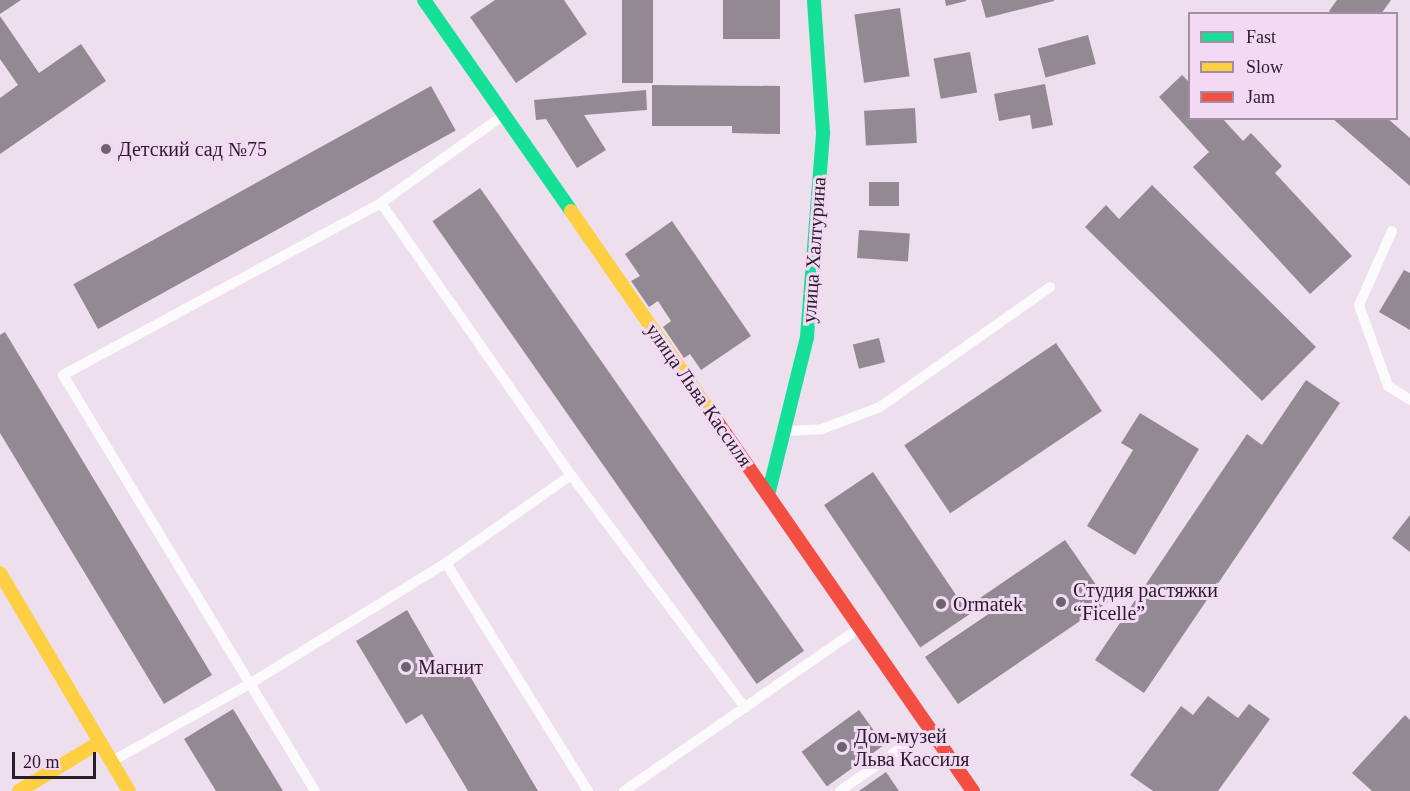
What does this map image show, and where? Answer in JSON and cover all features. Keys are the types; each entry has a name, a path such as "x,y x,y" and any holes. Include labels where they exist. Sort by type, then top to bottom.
{"street":[{"name":"улица Льва Кассиля","path":"424,0 973,791"},
{"name":"улица Халтурина","path":"768,495 807,337 823,133 814,0"},
{"path":"0,573 129,791"},
{"path":"19,791 100,742"}],"lane":[{"path":"315,791 63,375 381,202 504,115"},
{"path":"381,202 571,475 745,708"},
{"path":"1392,231 1359,305 1388,386 1410,400"},
{"path":"783,432 822,429 880,407 1050,287"},
{"path":"111,761 251,683 446,563 571,475"},
{"path":"446,563 588,791"},
{"path":"624,791 860,628"},
{"path":"840,791 929,728"}],"building":[{"path":"0,0 21,0 0,14"},
{"path":"495,0 564,0 587,34 516,83 470,17"},
{"path":"622,0 653,0 653,83 622,83"},
{"path":"723,0 780,0 780,39 723,39"},
{"path":"945,0 966,0 966,1 946,6"},
{"path":"981,0 1054,0 1054,1 986,18"},
{"path":"1337,0 1391,0 1382,12 1329,11"},
{"path":"900,8 910,76 864,83 854,14"},
{"path":"0,16 39,73 81,44 106,81 0,154 0,98 18,85 0,59"},
{"path":"1088,35 1096,64 1046,77 1038,48"},
{"path":"970,52 977,92 941,99 934,58"},
{"path":"1182,75 1188,81 1188,120 1224,120 1243,141 1251,133 1282,166 1275,173 1352,256 1310,294 1193,167 1209,152 1159,97"},
{"path":"1045,84 1053,125 1032,129 1030,115 999,121 994,94"},
{"path":"652,85 780,86 780,134 732,133 732,126 652,126"},
{"path":"431,86 456,131 98,329 73,284"},
{"path":"646,90 647,110 584,115 606,150 577,168 546,119 536,120 534,100"},
{"path":"915,108 917,143 866,146 864,111"},
{"path":"1334,120 1389,120 1410,138 1410,186"},
{"path":"869,182 899,182 899,206 869,206"},
{"path":"1152,185 1316,347 1262,401 1085,227 1106,205 1119,219"},
{"path":"480,188 804,651 757,684 432,221"},
{"path":"672,221 751,336 701,370 690,354 684,358 663,327 671,321 658,301 649,307 631,281 640,276 625,254"},
{"path":"859,230 910,234 908,261 857,258"},
{"path":"1404,270 1410,273 1410,330 1379,312"},
{"path":"5,332 212,675 164,704 0,433 0,335"},
{"path":"879,338 885,362 859,369 853,345"},
{"path":"1056,343 1102,411 950,513 904,445"},
{"path":"1306,380 1340,403 1144,693 1095,660 1247,434 1262,445"},
{"path":"1140,413 1199,449 1135,555 1087,526 1133,450 1121,443"},
{"path":"873,472 969,615 920,648 824,505"},
{"path":"1410,515 1410,552 1392,538"},
{"path":"1065,540 1108,602 958,704 925,657 990,613 980,598"},
{"path":"407,610 443,672 461,661 538,791 468,791 422,714 406,724 356,641"},
{"path":"1208,696 1238,718 1249,704 1270,719 1218,791 1153,791 1130,775 1181,706 1193,715"},
{"path":"233,709 283,791 216,791 184,739"},
{"name":"Дом-музей Льва Кассиля","path":"859,710 884,745 827,787 802,752"},
{"path":"1405,715 1410,720 1410,791 1372,791 1352,773"},
{"path":"886,772 899,791 859,791"}],"traffic: fast":[{"path":"424,0 571,211"},
{"path":"768,495 807,337 823,133 814,0"}],"traffic: slow":[{"path":"571,211 718,423"},
{"path":"0,573 129,791"},
{"path":"19,791 100,742"}],"traffic: jam":[{"path":"718,423 973,791"}],"place":[{"name":"Детский сад №75","path":"106,149"},
{"name":"Студия растяжки “Ficelle”","path":"1061,602"},
{"name":"Ormatek","path":"941,604"},
{"name":"Магнит","path":"406,667"},
{"name":"Дом-музей Льва Кассиля","path":"842,747"}]}
